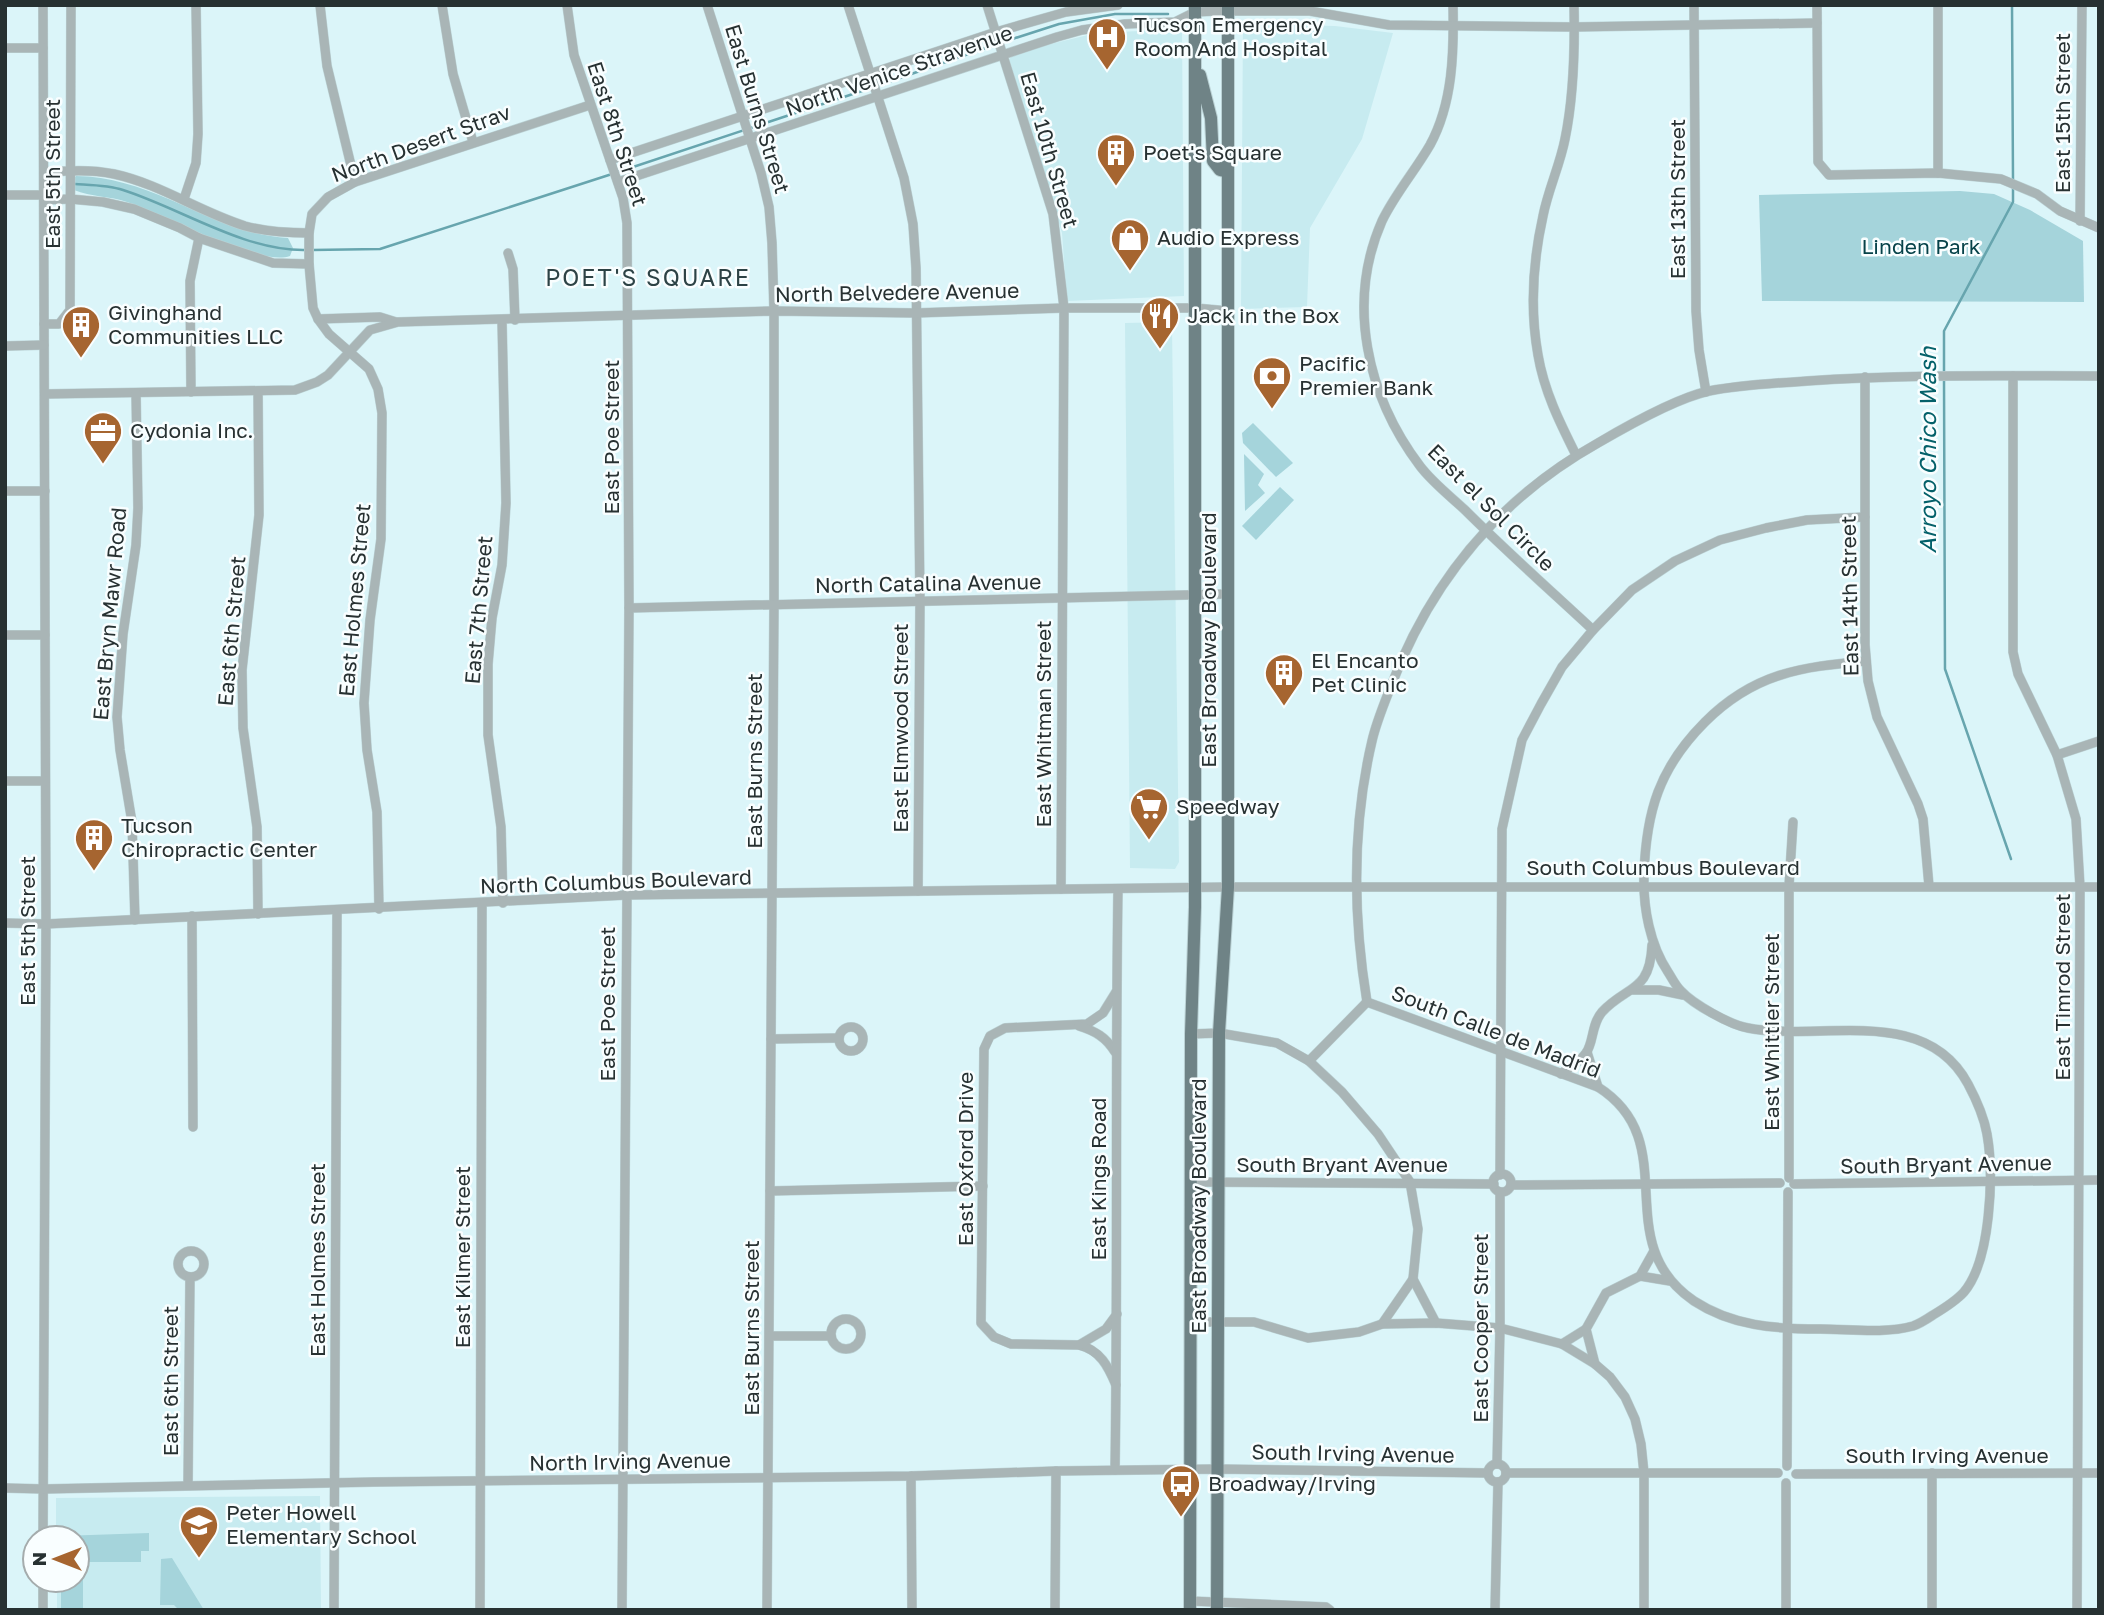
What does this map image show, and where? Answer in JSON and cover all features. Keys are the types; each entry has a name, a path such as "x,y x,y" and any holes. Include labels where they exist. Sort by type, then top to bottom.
{"main road":[{"name":"East Broadway Boulevard","path":"1190,1605 1191,1034 1195,888 1195,58 1191,7"},
{"name":"East Broadway Boulevard","path":"1217,1605 1219,1033 1228,887 1228,8"},
{"path":"1195,58 1211,118 1213,161 1220,170 1228,172"}],"street":[{"name":"East 5th Street","path":"43,5 46,924 43,1524"},
{"name":"East 5th Street","path":"44,324 59,324 70,310 71,5"},
{"path":"184,199 196,163 198,134 196,5"},
{"path":"320,5 329,77 355,182"},
{"path":"442,5 453,74 472,142"},
{"name":"East 8th Street","path":"567,5 574,55 618,182 627,223 629,315"},
{"name":"East Burns Street","path":"707,5 761,173 769,208 774,311 767,1610"},
{"name":"East Elmwood Street","path":"848,5 904,178 913,224 920,601 918,891"},
{"name":"East 10th Street","path":"987,5 1053,214 1064,308"},
{"name":"North Venice Stravenue","path":"610,160 996,32 1066,12 1118,5"},
{"name":"East el Sol Circle","path":"1453,5 1450,79 1444,111 1413,174 1391,202 1377,234 1367,270 1363,310 1368,356 1380,397 1397,431 1420,467 1593,630"},
{"path":"1574,5 1571,102 1565,140 1543,214 1536,253 1534,294 1538,355 1544,382 1576,455"},
{"name":"East 13th Street","path":"1693,5 1696,312 1706,391"},
{"path":"1817,5 1818,162 1829,175 1938,173 2001,179 2036,194 2080,221 2099,228"},
{"path":"1938,5 1938,173"},
{"name":"East 15th Street","path":"2080,221 2082,5"},
{"name":"North Venice Stravenue","path":"618,182 1082,30 1125,24 1175,22 1191,7 1310,11 1389,26 1574,27 1817,23"},
{"path":"5,48 43,48"},
{"name":"North Desert Strav","path":"309,233 312,214 328,197 355,182 590,105"},
{"path":"44,173 91,170 117,175 184,199 244,226 278,233 309,233"},
{"path":"5,195 103,202 134,209 199,238 273,262 309,264"},
{"name":"East Holmes Street","path":"309,233 313,307 329,334 369,369 378,388 382,412 381,539 370,620 364,703 367,750 377,812 379,909"},
{"path":"191,392 190,281 199,238"},
{"path":"508,253 513,269 515,320"},
{"name":"North Belvedere Avenue","path":"45,394 295,390 328,375 370,330 398,322 774,311 916,313 1064,308 1195,308 1228,312"},
{"name":"East Whitman Street","path":"1060,889 1064,308"},
{"name":"East Poe Street","path":"622,1610 629,315"},
{"name":"North Belvedere Avenue","path":"318,319 380,317 398,322"},
{"name":"East 7th Street","path":"502,321 506,503 502,565 492,618 488,664 488,735 501,827 503,903"},
{"path":"5,345 44,345"},
{"name":"East Timrod Street","path":"2013,376 2013,652 2018,674 2057,755 2076,819 2080,887 2077,1610"},
{"path":"1309,1061 1367,1002 1358,948 1357,844 1362,791 1372,738 1386,700 1401,660 1445,580 1516,500 1576,455 1650,415 1706,391 1865,377 2099,376"},
{"name":"East 14th Street","path":"1865,377 1868,681 1877,717 1923,819 1929,886"},
{"name":"East 6th Street","path":"258,391 259,515 246,624 242,693 245,750 257,827 258,914"},
{"name":"East Bryn Mawr Road","path":"135,920 131,822 117,717 123,634 136,532 136,394"},
{"path":"5,491 45,491"},
{"path":"1500,1175 1502,829 1511,779 1522,740 1562,667 1632,590 1675,561 1720,540 1766,528 1807,520 1865,517"},
{"name":"North Catalina Avenue","path":"629,607 774,606 1228,594"},
{"path":"5,635 45,635"},
{"path":"1685,995 1658,958 1644,886 1646,838 1656,796 1673,759 1730,698 1769,677 1811,666 1866,661"},
{"path":"2057,755 2099,741"},
{"path":"5,781 45,781"},
{"name":"East Whittier Street","path":"1787,1466 1789,886 1793,822"},
{"name":"North Columbus Boulevard","path":"5,923 46,924 379,909 626,895 1228,887"},
{"name":"South Columbus Boulevard","path":"1228,887 2099,887"},
{"name":"East Kings Road","path":"1115,1470 1118,889"},
{"name":"East Kilmer Street","path":"480,1610 482,904"},
{"name":"East Holmes Street","path":"334,1610 337,910"},
{"path":"192,916 193,1128"},
{"path":"1598,1087 1587,1052 1593,1028 1601,1013 1641,983 1648,969 1653,938"},
{"path":"1633,990 1659,990 1685,995"},
{"path":"1079,1026 1103,1013 1116,992"},
{"name":"South Calle de Madrid","path":"1367,1002 1598,1087 1620,1104 1641,1139 1646,1183 1646,1218 1654,1251 1671,1282 1716,1314 1743,1323 1788,1329 1879,1329 1914,1326 1965,1291 1984,1242 1990,1183 1987,1130 1961,1071 1935,1049 1913,1038 1856,1028 1789,1032 1742,1027 1685,995"},
{"name":"East Oxford Drive","path":"1079,1026 1021,1025 1005,1028 990,1036 984,1049 981,1323 994,1338 1011,1344 1079,1345"},
{"path":"1079,1026 1092,1030 1108,1041 1116,1053"},
{"path":"1191,1034 1219,1033 1277,1043 1309,1061 1342,1092 1378,1133 1410,1182 1418,1229 1413,1279 1382,1324"},
{"path":"771,1039 839,1038"},
{"path":"1561,1074 1587,1052"},
{"path":"1500,1175 1508,1177 1511,1185 1506,1191 1497,1188 1495,1178 1500,1175"},
{"name":"South Bryant Avenue","path":"1511,1185 2099,1180"},
{"name":"South Bryant Avenue","path":"1191,1182 1410,1182 1497,1188"},
{"path":"770,1191 983,1186"},
{"name":"East Cooper Street","path":"1497,1188 1500,1328 1497,1464"},
{"path":"1562,1344 1586,1329 1606,1293 1640,1276 1654,1251"},
{"path":"1640,1276 1671,1282"},
{"name":"East 6th Street","path":"188,1485 190,1277"},
{"path":"1413,1279 1436,1323"},
{"path":"1079,1345 1106,1329 1117,1314"},
{"path":"1191,1322 1254,1322 1308,1338 1359,1332 1382,1324 1436,1323 1500,1328 1562,1344 1595,1364 1625,1397 1635,1419 1644,1473 1644,1610"},
{"path":"1586,1329 1595,1364"},
{"path":"770,1336 831,1336"},
{"path":"1079,1345 1089,1347 1103,1358 1116,1385"},
{"path":"1497,1464 1503,1466 1506,1473 1503,1479 1497,1482 1489,1479 1487,1473 1491,1465 1497,1464"},
{"path":"1787,1466 1794,1469 1796,1474 1794,1480 1786,1483 1781,1481 1779,1473 1781,1468 1787,1466"},
{"name":"North Irving Avenue","path":"5,1488 912,1476 1217,1469"},
{"name":"South Irving Avenue","path":"1217,1469 1487,1473"},
{"path":"1055,1610 1056,1471"},
{"path":"1506,1473 1779,1473"},
{"path":"1932,1610 1933,1473"},
{"name":"South Irving Avenue","path":"1796,1474 2099,1473"},
{"path":"912,1476 912,1610"},
{"path":"1495,1610 1497,1482"},
{"path":"1786,1483 1786,1610"},
{"path":"1190,1605 1326,1607 1330,1610"}],"shaded area":[{"path":"1243,24 1335,26 1393,33 1362,139 1310,228 1307,307 1241,309"},
{"path":"1182,29 1184,296 1067,301 1062,233 1009,59 1018,52 1096,33"},
{"path":"1169,322 1172,327 1179,862 1175,869 1130,868 1125,323"},
{"name":"Peter Howell Elementary School","path":"320,1496 321,1610 57,1610 57,1594 91,1594 91,1524 56,1524 56,1498"}],"green space":[{"path":"76,176 133,186 235,227 288,238 293,248 290,256 275,257 233,247 127,202 74,190 72,180"},
{"name":"Linden Park","path":"1960,191 1994,194 2030,210 2083,241 2084,302 1762,301 1759,195"},
{"path":"1253,423 1293,463 1276,477 1243,443 1242,433"},
{"path":"1244,454 1264,474 1258,485 1265,493 1245,511"},
{"path":"1280,487 1294,500 1256,540 1242,526"},
{"path":"149,1533 149,1551 141,1551 141,1562 91,1562 91,1535"},
{"path":"172,1558 204,1610 179,1610 174,1605 160,1605 161,1559"},
{"path":"61,1594 83,1594 83,1610 61,1610"}],"waterway":[{"name":"Arroyo Chico Wash","path":"2012,5 2013,180"},
{"path":"1003,42 1059,24 1115,14 1168,14"},
{"path":"877,86 997,44"},
{"path":"618,172 871,88"},
{"path":"312,250 380,249 612,174"},
{"path":"75,184 117,188 259,244 305,250"},
{"name":"Arroyo Chico Wash","path":"1944,373 1944,331 2013,202 2013,187"},
{"name":"Arroyo Chico Wash","path":"1944,379 1945,669 2011,859"}],"place":[{"name":"Tucson Emergency Room And Hospital","path":"1107,71"},
{"name":"Poet's Square","path":"1116,187"},
{"name":"Audio Express","path":"1130,272"},
{"name":"Jack in the Box","path":"1160,350"},
{"name":"Givinghand Communities LLC","path":"81,359"},
{"name":"Pacific Premier Bank","path":"1272,410"},
{"name":"Cydonia Inc.","path":"103,465"},
{"name":"El Encanto Pet Clinic","path":"1284,707"},
{"name":"Speedway","path":"1149,841"},
{"name":"Tucson Chiropractic Center","path":"94,872"},
{"name":"Broadway/Irving","path":"1181,1518"},
{"name":"Peter Howell Elementary School","path":"199,1559"}],"district":[{"name":"POET'S SQUARE","path":"648,278"}]}
